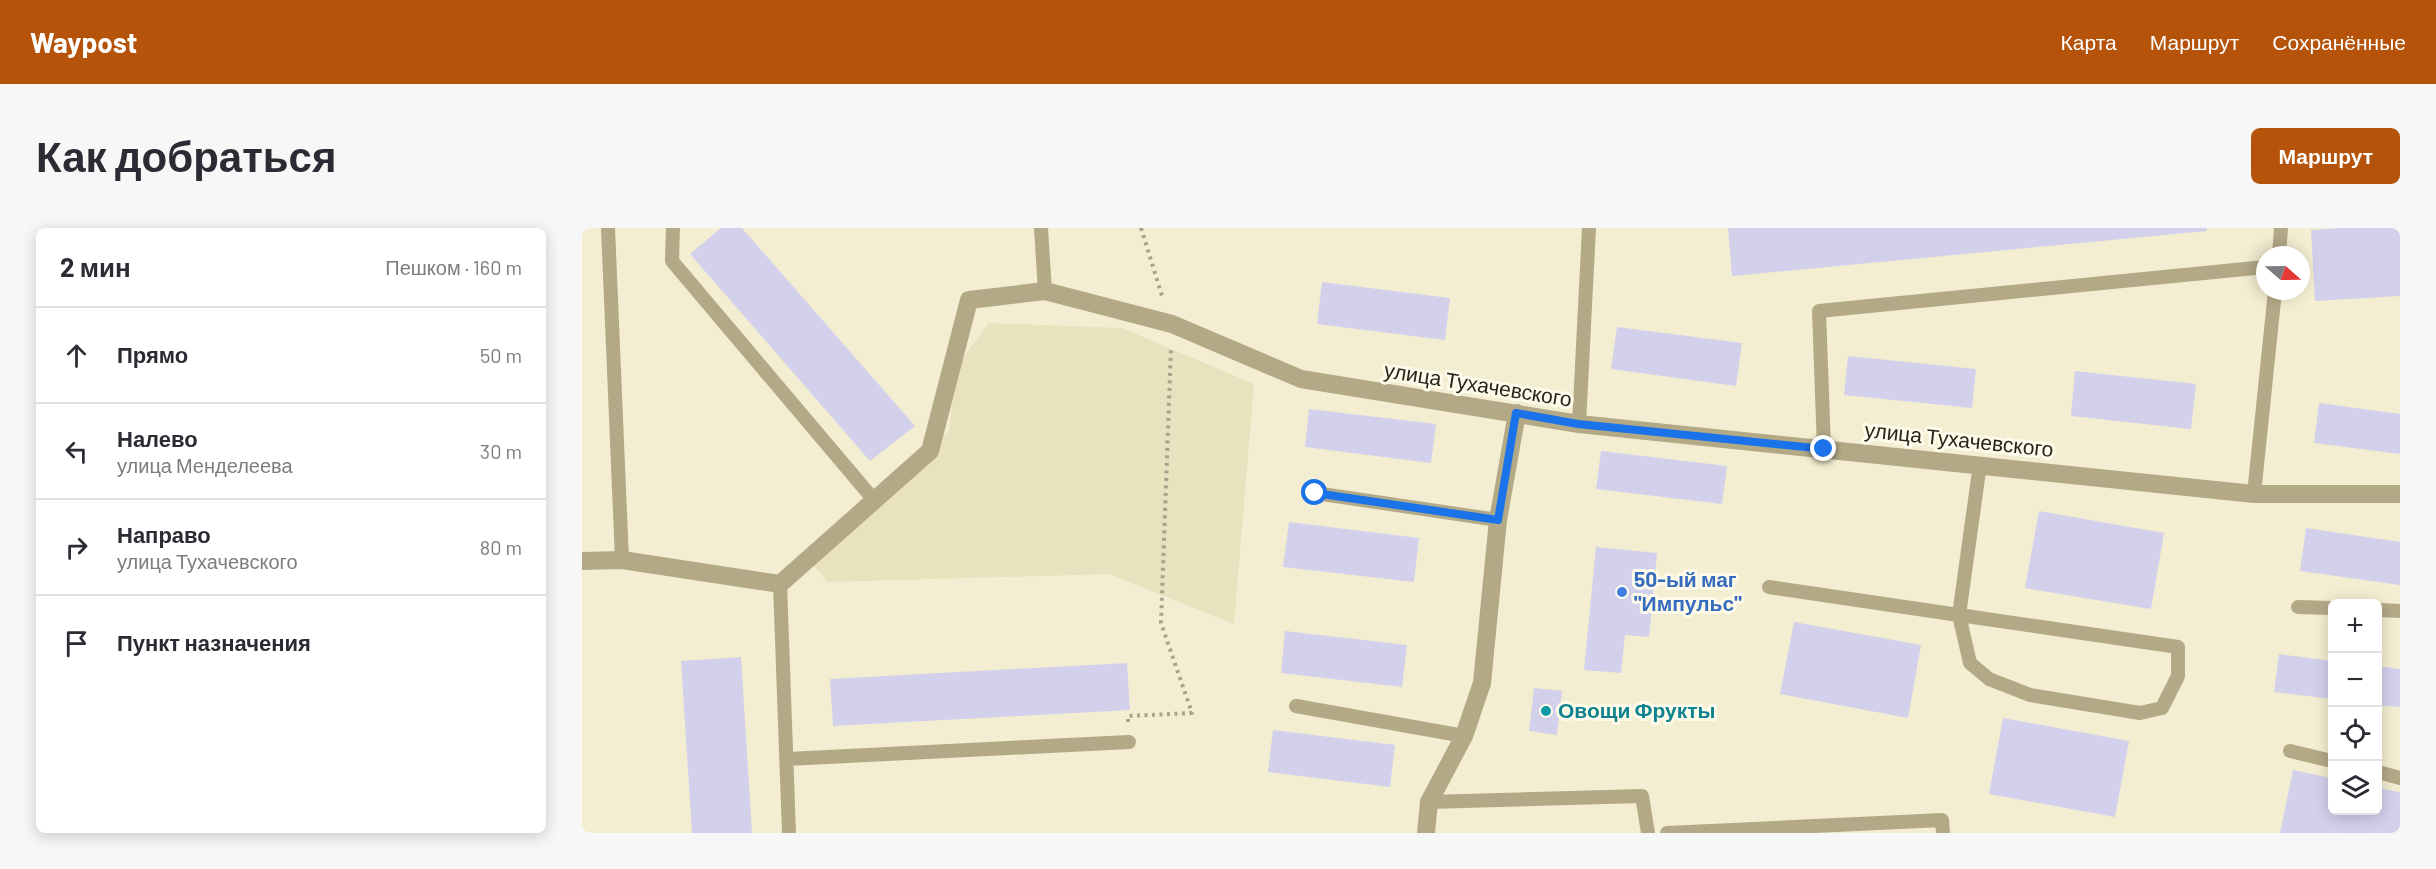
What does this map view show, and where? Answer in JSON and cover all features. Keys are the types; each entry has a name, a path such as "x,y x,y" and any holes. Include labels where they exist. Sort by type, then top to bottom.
{"street":[{"path":"582,561 622,560 780,584 930,451 969,300 1046,291"},
{"name":"улица Тухачевского","path":"1046,291 1172,324 1301,379 1578,424 2254,494 2400,494"},
{"path":"1426,833 1429,802 1464,736 1482,683 1498,520 1516,413"}],"lane":[{"path":"608,228 622,560"},
{"path":"673,228 672,261 874,500"},
{"path":"1041,228 1046,291"},
{"path":"1578,424 1589,228"},
{"path":"2280,246 2281,228"},
{"path":"1824,449 1819,311 2256,268"},
{"path":"2254,494 2274,300"},
{"path":"1769,587 1959,615 2178,647 2178,676 2162,708 2140,714 2030,695 1989,679 1970,663 1959,615 1980,464"},
{"path":"1315,493 1498,520"},
{"path":"780,584 789,833"},
{"path":"2298,607 2328,608"},
{"path":"2382,610 2400,611"},
{"path":"1296,706 1464,736"},
{"path":"787,759 1129,742"},
{"path":"2290,751 2328,760"},
{"path":"2382,773 2400,778"},
{"path":"1429,802 1642,796 1648,833"},
{"path":"1667,833 1942,820 1943,833"}],"path":[{"path":"1129,742 1128,716 1192,713 1161,623 1172,324 1140,228"}],"shaded area":[{"path":"989,323 1122,328 1254,384 1234,624 1109,574 828,582 807,558 949,431 956,367"}],"building":[{"path":"721,228 742,228 915,426 870,461 690,254"},
{"path":"1728,228 2206,228 2207,231 1732,276"},
{"path":"2400,228 2400,296 2315,301 2311,230"},
{"path":"1322,282 1450,298 1445,340 1317,324"},
{"path":"1617,327 1742,343 1736,386 1611,369"},
{"path":"1848,356 1976,369 1972,408 1844,395"},
{"path":"2075,371 2196,384 2191,429 2071,416"},
{"path":"2319,403 2400,414 2400,454 2314,443"},
{"path":"1309,409 1436,424 1431,463 1305,447"},
{"path":"1601,451 1727,466 1722,504 1596,489"},
{"path":"2039,511 2164,533 2151,609 2025,588"},
{"path":"1289,522 1419,538 1414,582 1283,567"},
{"path":"2306,528 2400,542 2400,585 2300,571"},
{"name":"50-ый маг \"Импульс\"","path":"1596,547 1657,553 1649,637 1625,635 1621,673 1584,670"},
{"path":"1794,622 1921,645 1908,718 1780,694"},
{"path":"1285,631 1407,645 1402,687 1281,673"},
{"path":"2279,654 2328,660 2328,699 2274,692"},
{"path":"741,657 752,833 692,833 681,661"},
{"path":"1127,663 1130,710 833,726 830,679"},
{"path":"2382,667 2400,669 2400,707 2382,705"},
{"name":"Овощи Фрукты","path":"1534,688 1562,691 1557,735 1529,731"},
{"path":"2003,718 2129,741 2115,817 1989,794"},
{"path":"1273,730 1395,745 1390,787 1268,772"},
{"path":"2293,770 2328,777 2328,815 2382,815 2382,789 2400,792 2400,833 2280,833"}],"place":[{"name":"50-ый маг \"Импульс\"","path":"1622,592"},
{"name":"Овощи Фрукты","path":"1546,711"}],"route":[{"path":"1315,493 1498,520 1516,413 1578,424 1824,449"}]}
